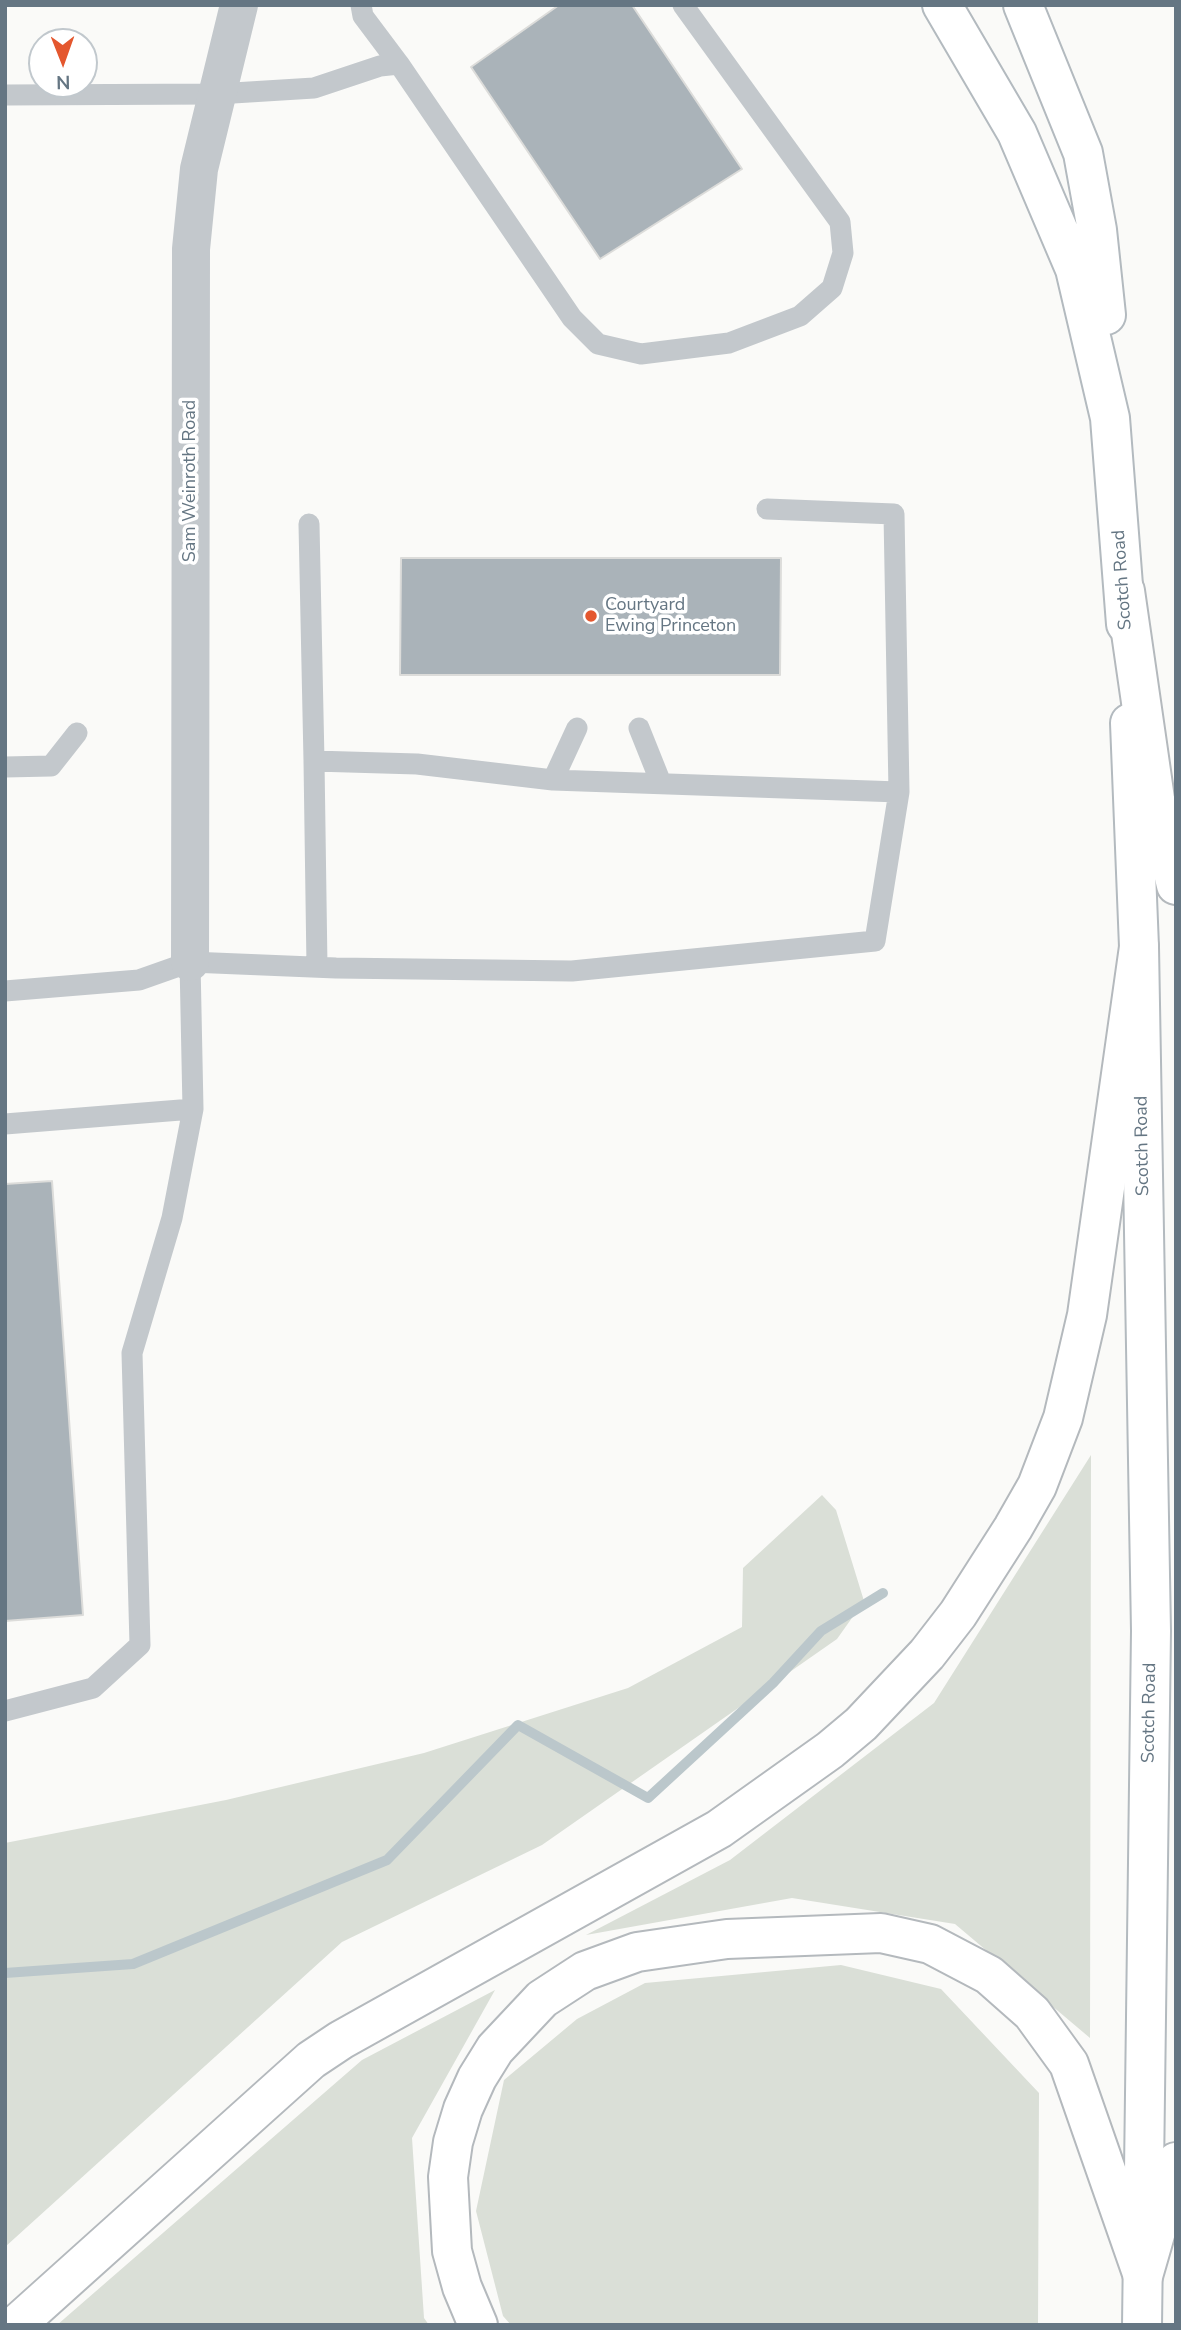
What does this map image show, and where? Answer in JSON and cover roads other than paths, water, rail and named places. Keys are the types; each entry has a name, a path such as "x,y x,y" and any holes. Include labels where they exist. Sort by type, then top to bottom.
{"main road":[{"name":"Scotch Road","path":"942,5 989,81 1041,185 1075,269 1110,418 1125,591 1139,947 1151,1631 1142,2325"},
{"path":"1023,5 1076,130 1089,179 1108,329 1110,418"},
{"path":"1125,591 1154,799 1176,885"},
{"path":"16,2325 311,2060 351,2034 719,1829 831,1750 860,1724 927,1654 958,1614 1013,1528 1037,1486 1063,1418 1087,1315 1139,947"},
{"path":"478,2325 462,2287 452,2251 448,2178 460,2118 477,2078 495,2049 542,1999 601,1964 660,1947 741,1938 855,1933 901,1936 949,1952 989,1975 1011,1993 1044,2026 1078,2083 1143,2276"},
{"path":"1143,2276 1176,2162"}],"street":[{"name":"Sam Weinroth Road","path":"190,962 191,249 200,169 239,5"}],"lane":[{"path":"361,5 363,16 399,64 572,318 598,344 641,354 729,343 800,316 832,288 843,253 840,222 684,5"},
{"path":"5,95 217,94 314,88 380,66 399,64"},
{"path":"5,991 139,981 190,962 572,971 875,942 899,792 894,513 767,509"},
{"path":"310,524 317,967"},
{"path":"553,780 577,728"},
{"path":"639,728 661,783"},
{"path":"5,767 51,765 77,733"},
{"path":"314,761 417,764 553,780 899,792"},
{"path":"5,1711 93,1688 140,1645 132,1353 172,1218 193,1109 190,962"},
{"path":"5,1124 193,1109"}],"waterway":[{"path":"5,1973 133,1964 387,1860 518,1725 648,1798 773,1683 821,1631 883,1593"}],"place":[{"name":"Courtyard Ewing Princeton","path":"591,616"}]}
